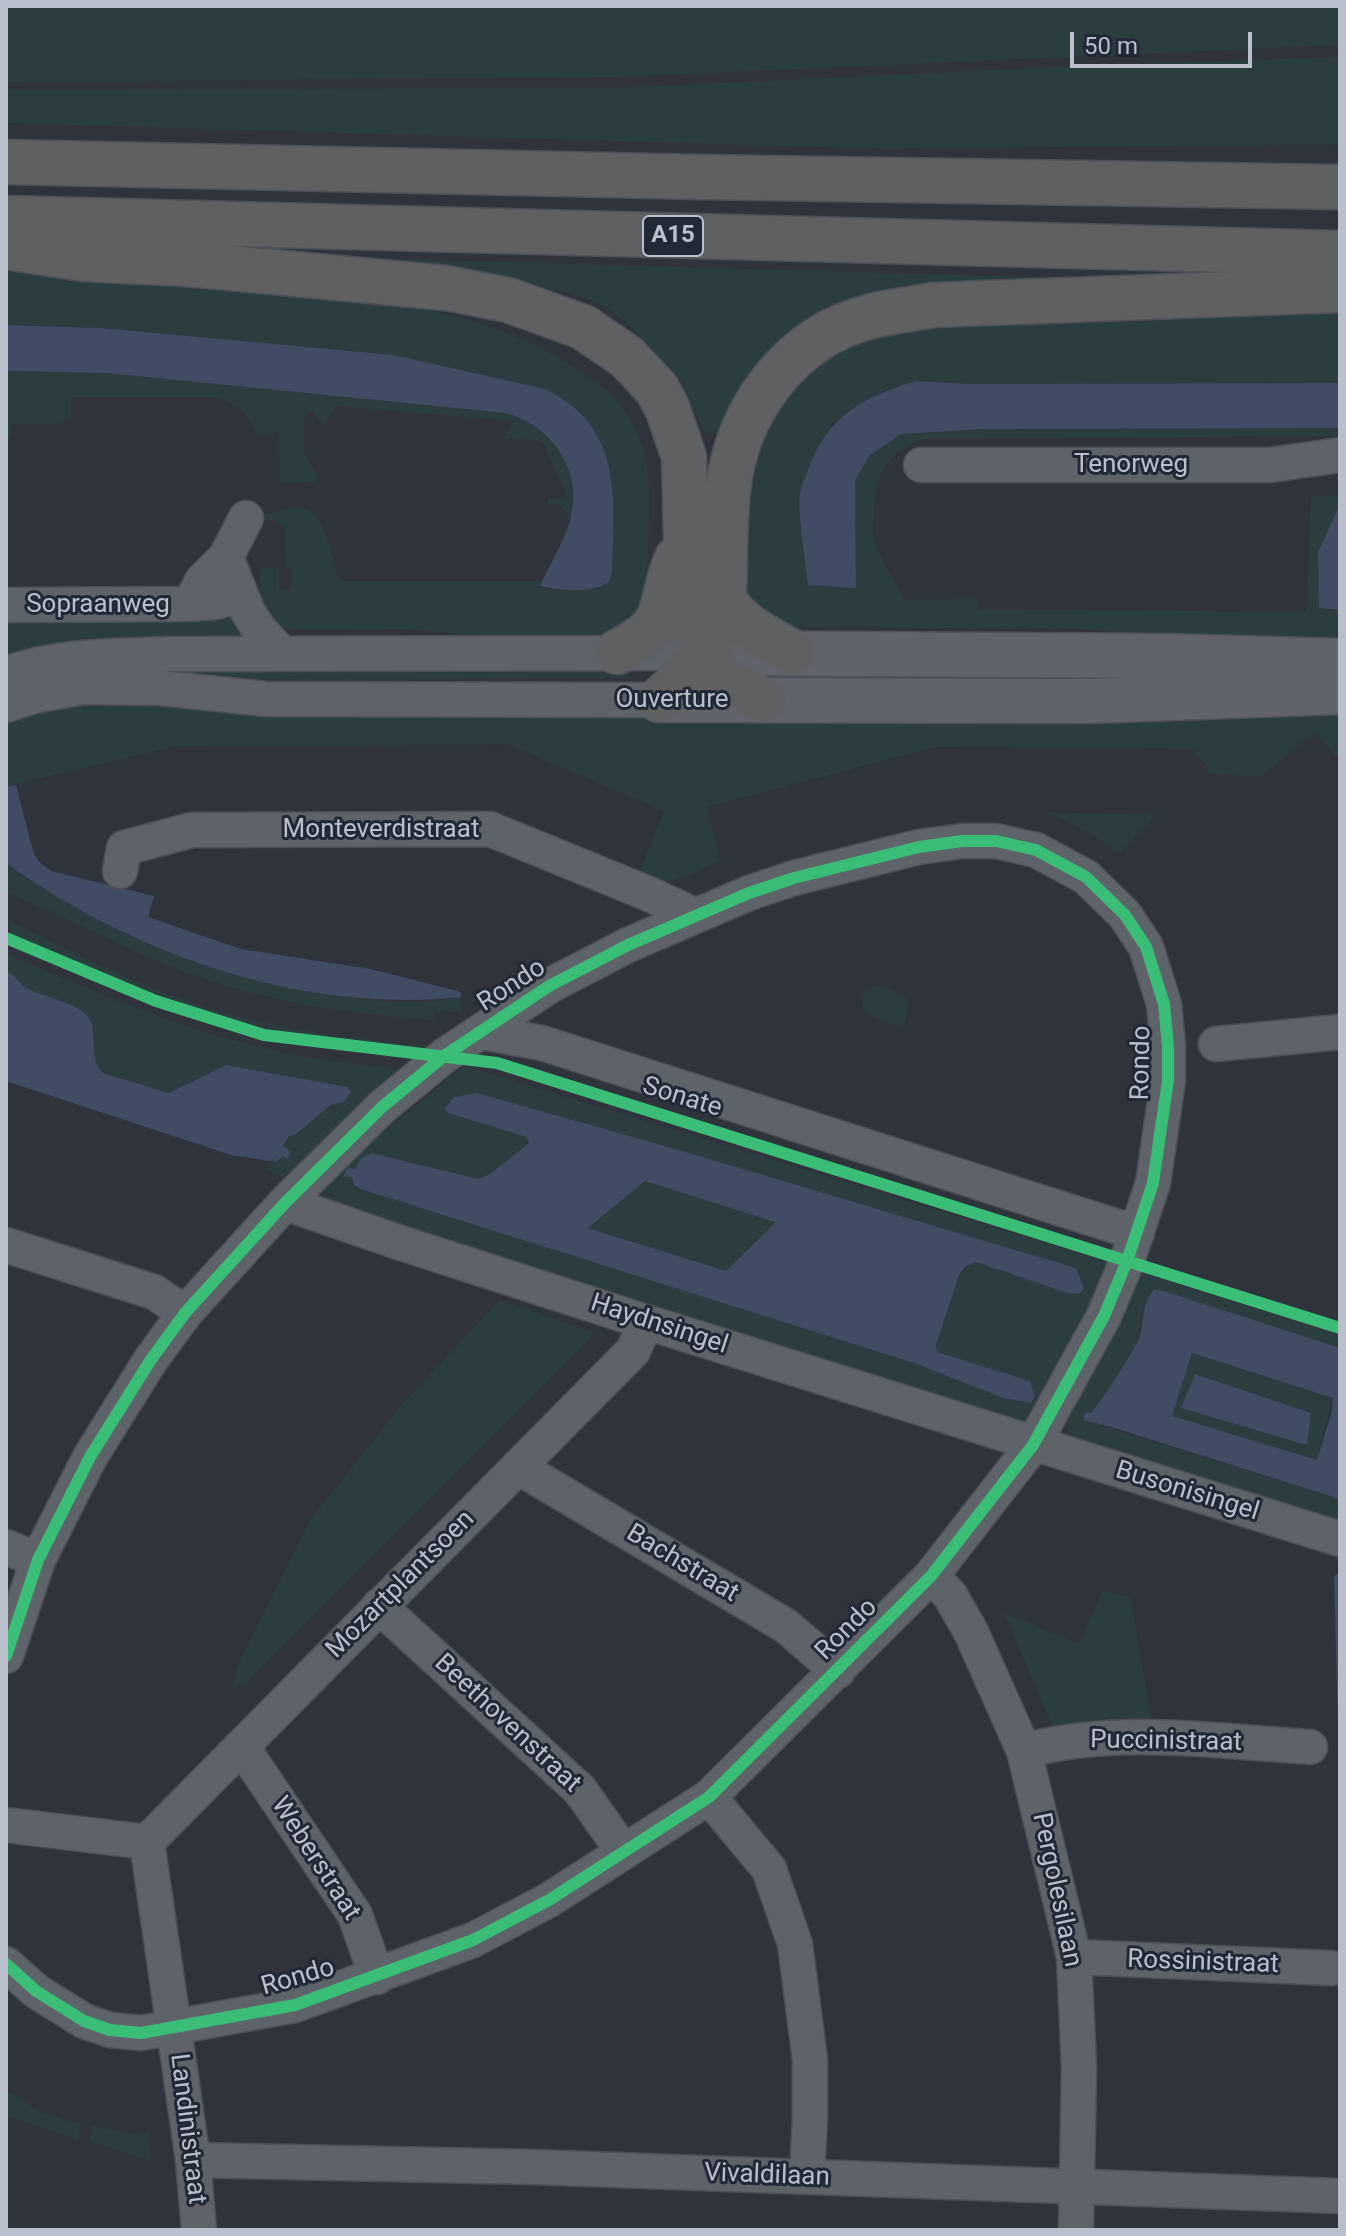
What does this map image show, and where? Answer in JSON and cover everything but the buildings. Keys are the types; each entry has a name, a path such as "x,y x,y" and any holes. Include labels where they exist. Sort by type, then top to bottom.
{"highway":[{"name":"A15","path":"6,162 716,178 1340,187"},
{"name":"A15","path":"6,218 1340,253"},
{"path":"6,247 84,259 187,264 446,288 508,300 583,327 627,357 657,389 668,410 684,457 686,538 694,629 703,653 724,680 763,700"},
{"path":"659,700 690,672 715,636 722,619 728,486 744,428 758,400 788,361 828,333 870,317 933,305 1340,290"},
{"path":"617,652 654,629 666,602 667,581 686,538"},
{"path":"724,598 729,608 744,622 793,652"}],"main road":[{"name":"Ouverture","path":"703,653 1340,661"},
{"name":"Ouverture","path":"659,700 1088,701 1340,692"}],"street":[{"name":"Tenorweg","path":"921,465 1270,465 1340,455"},
{"name":"Sopraanweg","path":"190,604 202,581 226,557 246,518"},
{"path":"226,557 235,574 240,596 258,628 282,654"},
{"name":"Sopraanweg","path":"6,605 190,604 240,596"},
{"name":"Ouverture","path":"6,674 80,658 168,654 703,653"},
{"name":"Ouverture","path":"6,705 82,687 160,688 266,699 659,700"},
{"name":"Monteverdistraat","path":"120,871 124,848 192,830 490,829 694,915"},
{"name":"Rondo","path":"6,1656 38,1560 90,1457 150,1361 185,1313 285,1203 382,1107 444,1056 549,986 694,915 794,878 919,847 962,841 996,841 1036,850 1086,877 1125,915 1146,947 1164,1004 1168,1080 1153,1183 1104,1316 1033,1445 931,1576 709,1797 549,1900 473,1940 295,2005 141,2033 110,2030 84,2021 36,1991 6,1964"},
{"name":"Sonate","path":"482,1032 542,1043 1137,1233"},
{"path":"1216,1044 1340,1032"},
{"name":"Haydnsingel","path":"285,1203 1033,1445"},
{"path":"6,1245 154,1292 185,1313"},
{"name":"Mozartplantsoen","path":"147,1842 633,1351 646,1322"},
{"name":"Busonisingel","path":"1033,1445 1340,1539"},
{"name":"Bachstraat","path":"518,1467 786,1626 838,1671"},
{"path":"6,1547 38,1560"},
{"name":"Pergolesilaan","path":"931,1576 950,1595 971,1632 1024,1751 1074,1957 1079,2068 1076,2230"},
{"name":"Beethovenstraat","path":"379,1606 580,1790 623,1851"},
{"name":"Puccinistraat","path":"1024,1751 1059,1742 1123,1735 1310,1747"},
{"name":"Weberstraat","path":"242,1747 355,1915 377,1977"},
{"path":"709,1797 769,1869 795,1944 810,2060 807,2177"},
{"path":"6,1825 147,1842 174,2028"},
{"name":"Rossinistraat","path":"1074,1957 1331,1968"},
{"name":"Landinistraat","path":"174,2028 193,2160 199,2230"},
{"name":"Vivaldilaan","path":"193,2160 533,2167 1340,2196"}],"shaded area":[{"path":"6,6 1340,6 1340,45 618,77 6,82"},
{"path":"1340,57 1340,144 885,149 6,123 6,89 617,88 1095,65"},
{"path":"226,254 1137,280 894,300 721,435 705,432 675,379 637,332 605,307 590,300 564,291 226,257"},
{"path":"6,271 106,277 384,303 455,316 490,327 559,358 601,386 617,401 639,436 649,481 648,593 645,604 617,638 530,640 404,629 295,630 284,627 275,622 264,608 260,568 279,568 279,590 291,589 291,568 286,568 284,524 277,524 276,520 259,520 264,514 293,508 310,511 316,518 342,581 542,581 540,587 556,590 606,585 612,558 611,485 603,448 595,431 583,416 545,389 394,355 101,328 6,325"},
{"path":"1340,312 1340,383 971,384 922,381 881,392 832,424 856,587 855,481 869,456 901,434 985,429 1340,428 1340,436 925,439 901,451 885,466 877,487 873,529 879,553 905,600 978,599 979,609 1306,612 1311,496 1339,495 1340,490 1340,504 1318,552 1320,609 1340,610 1340,652 1283,650 1089,629 778,627 744,601 749,486 758,451 770,421 791,388 845,346 904,327"},
{"path":"6,371 106,373 505,413 536,427 558,449 571,478 572,513 567,514 559,504 548,505 548,497 564,499 565,491 542,441 503,438 514,421 336,406 321,423 313,411 304,416 304,453 319,478 314,482 280,483 279,433 257,433 242,410 217,397 71,397 71,415 61,424 11,424 11,437 6,437"},
{"path":"228,614 240,637 6,665 6,619"},
{"path":"629,665 629,678 416,680 202,678 61,669"},
{"path":"51,701 1340,712 1340,757 1314,732 1261,777 1209,774 1206,771 1210,768 1195,754 1195,749 935,747 707,807 721,861 670,882 640,871 664,811 508,744 178,746 6,786 6,715"},
{"path":"1043,812 1156,815 1120,853 1083,830"},
{"path":"6,863 97,920 171,953 285,984 350,997 418,1002 461,996 461,1012 434,1011 433,1020 368,1014 273,998 211,981 158,961 6,892"},
{"path":"7,922 131,979 204,1006 300,1030 431,1046 427,1049 324,1038 232,1018 136,986 12,935"},
{"path":"6,954 210,1034 300,1056 402,1069 393,1076 398,1082 282,1178 263,1168 282,1155 287,1159 283,1146 289,1136 329,1108 344,1102 348,1087 226,1065 169,1093 103,1072 96,1062 94,1030 87,1016 71,1005 22,985 6,972"},
{"path":"874,986 886,988 909,1000 905,1023 896,1026 862,1007 863,995"},
{"path":"464,1066 1112,1263 1066,1369 1023,1426 405,1234 317,1193 339,1169","holes":["477,1093 1076,1268 1070,1294 976,1262 967,1267 954,1286 936,1345 937,1353 1029,1381 1035,1396 1031,1403 1003,1398 917,1364 354,1185 352,1177 389,1156 479,1179 490,1174 529,1143 527,1137 454,1097"]},
{"path":"645,1181 776,1222 726,1271 587,1227"},
{"path":"1141,1273 1340,1335 1340,1348 1154,1290 1144,1304 1138,1342 1114,1382 1091,1413 1085,1412 1083,1420 1340,1499 1340,1522 1069,1432 1067,1422 1124,1314"},
{"path":"500,1300 595,1333 244,1685 233,1687 236,1669 311,1519 404,1402"},
{"path":"1192,1353 1333,1398 1317,1460 1171,1416","holes":["1195,1374 1311,1413 1182,1408"]},
{"path":"1103,1590 1131,1598 1152,1723 1102,1721 1053,1727 1004,1613 1079,1644"},
{"path":"6,2090 41,2112 80,2124 79,2140 6,2116"},
{"path":"92,2126 128,2133 149,2132 151,2161 89,2141"}],"water":[{"path":"6,325 101,328 394,355 545,389 571,405 589,423 609,467 613,518 609,582 585,590 540,586 569,524 573,487 569,470 551,440 522,419 505,413 106,373 6,371"},
{"path":"916,381 971,384 1340,383 1340,428 985,429 901,434 869,456 855,481 856,588 808,585 799,502 801,487 816,451 837,422 850,411 880,394"},
{"path":"1340,504 1340,610 1319,608 1318,552"},
{"path":"16,785 33,851 38,861 51,871 154,896 148,917 241,949 371,969 461,992 461,997 401,1000 341,996 281,986 222,971 109,925 56,896 6,863 6,786"},
{"path":"6,972 25,987 73,1006 88,1017 92,1024 96,1063 103,1073 169,1093 226,1065 348,1087 351,1092 344,1102 331,1105 296,1134 289,1136 283,1146 290,1151 288,1159 282,1156 276,1162 231,1155 6,1081"},
{"path":"477,1093 1076,1268 1084,1288 1080,1293 1070,1294 976,1262 965,1267 959,1275 936,1345 937,1352 1030,1381 1035,1396 1031,1403 1003,1398 917,1364 361,1189 354,1185 352,1177 344,1176 348,1167 355,1169 360,1159 372,1153 479,1179 529,1143 527,1137 448,1113 445,1108 454,1097","holes":["645,1181 776,1222 726,1271 588,1228"]},
{"path":"1154,1290 1161,1290 1340,1348 1340,1499 1083,1420 1085,1412 1091,1413 1137,1343 1149,1296","holes":["1192,1353 1333,1398 1317,1460 1172,1416"]},
{"path":"1195,1374 1311,1413 1307,1445 1181,1408"},
{"path":"1340,1573 1340,1727 1338,1727 1334,1576"}],"cycle path":[{"path":"6,1656 38,1560 90,1457 150,1361 185,1313 285,1203 382,1107 444,1056 549,986 628,945 749,893 794,878 919,847 962,841 996,841 1036,850 1086,877 1125,915 1146,947 1164,1004 1168,1080 1153,1183 1127,1261 1104,1316 1033,1445 931,1576 709,1797 549,1900 473,1940 295,2005 141,2033 110,2030 84,2021 36,1991 6,1964"},
{"path":"6,938 156,1001 264,1035 497,1063 1340,1328"}]}
